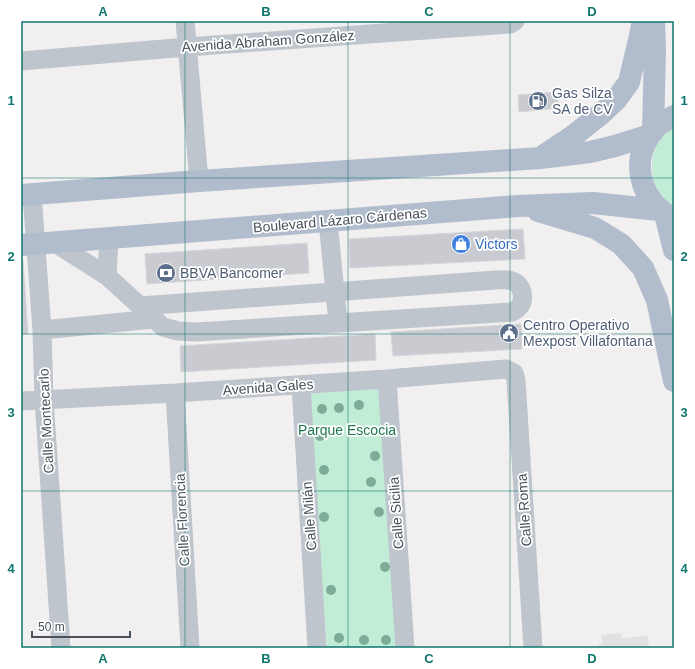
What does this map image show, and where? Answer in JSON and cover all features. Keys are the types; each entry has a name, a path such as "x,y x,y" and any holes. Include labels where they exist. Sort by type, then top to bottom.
{"main road":[{"path":"540,158 573,136 616,100 629,82 643,21"},
{"path":"654,21 655,49 651,133 642,153 640,168 642,184 649,198 666,214 674,250"},
{"path":"26,195 199,181 540,158 590,152 651,133 664,121 674,116"},
{"name":"Boulevard Lázaro Cárdenas","path":"37,244 518,206 593,203 666,214"},
{"path":"518,206 595,228 621,244 643,268 658,300 674,381"}],"street":[{"path":"185,21 199,181"},
{"name":"Avenida Abraham González","path":"21,61 187,47 510,24 515,21"},
{"name":"Calle Montecarlo","path":"26,195 37,244 44,399 61,648"},
{"path":"328,221 338,323"},
{"path":"107,276 109,239"},
{"path":"37,244 107,276 163,327 178,331 196,332 512,312 519,308 522,302 522,291 519,284 512,280 496,280 140,306"},
{"path":"42,330 154,319"},
{"name":"Avenida Gales","path":"21,401 301,385 506,369 514,372"},
{"name":"Calle Roma","path":"514,372 516,380 533,648"},
{"name":"Calle Sicilia","path":"387,379 406,648"},
{"name":"Calle Milán","path":"301,385 317,648"},
{"name":"Calle Florencia","path":"175,393 190,648"}],"shaded area":[{"path":"621,633 622,638 648,636 649,648 598,648 598,645 602,644 601,635"}],"green space":[{"path":"674,128 674,206 666,200 655,184 652,165 653,155 657,146 663,137"},
{"name":"Parque Escocia","path":"380,388 399,648 327,648 307,394"}],"building":[{"name":"Gas Silza SA de CV","path":"558,92 558,108 519,112 518,95"},
{"path":"523,229 525,259 350,268 349,239"},
{"path":"307,243 309,273 147,284 145,254"},
{"path":"23,260 28,334 21,335 21,261"},
{"path":"521,324 522,349 393,356 391,332"},
{"path":"375,334 376,360 181,372 180,346"}],"place":[{"name":"Gas Silza SA de CV","path":"538,101"},
{"name":"Victors","path":"461,244"},
{"name":"BBVA Bancomer","path":"166,273"},
{"name":"Centro Operativo Mexpost Villafontana","path":"509,333"}]}
